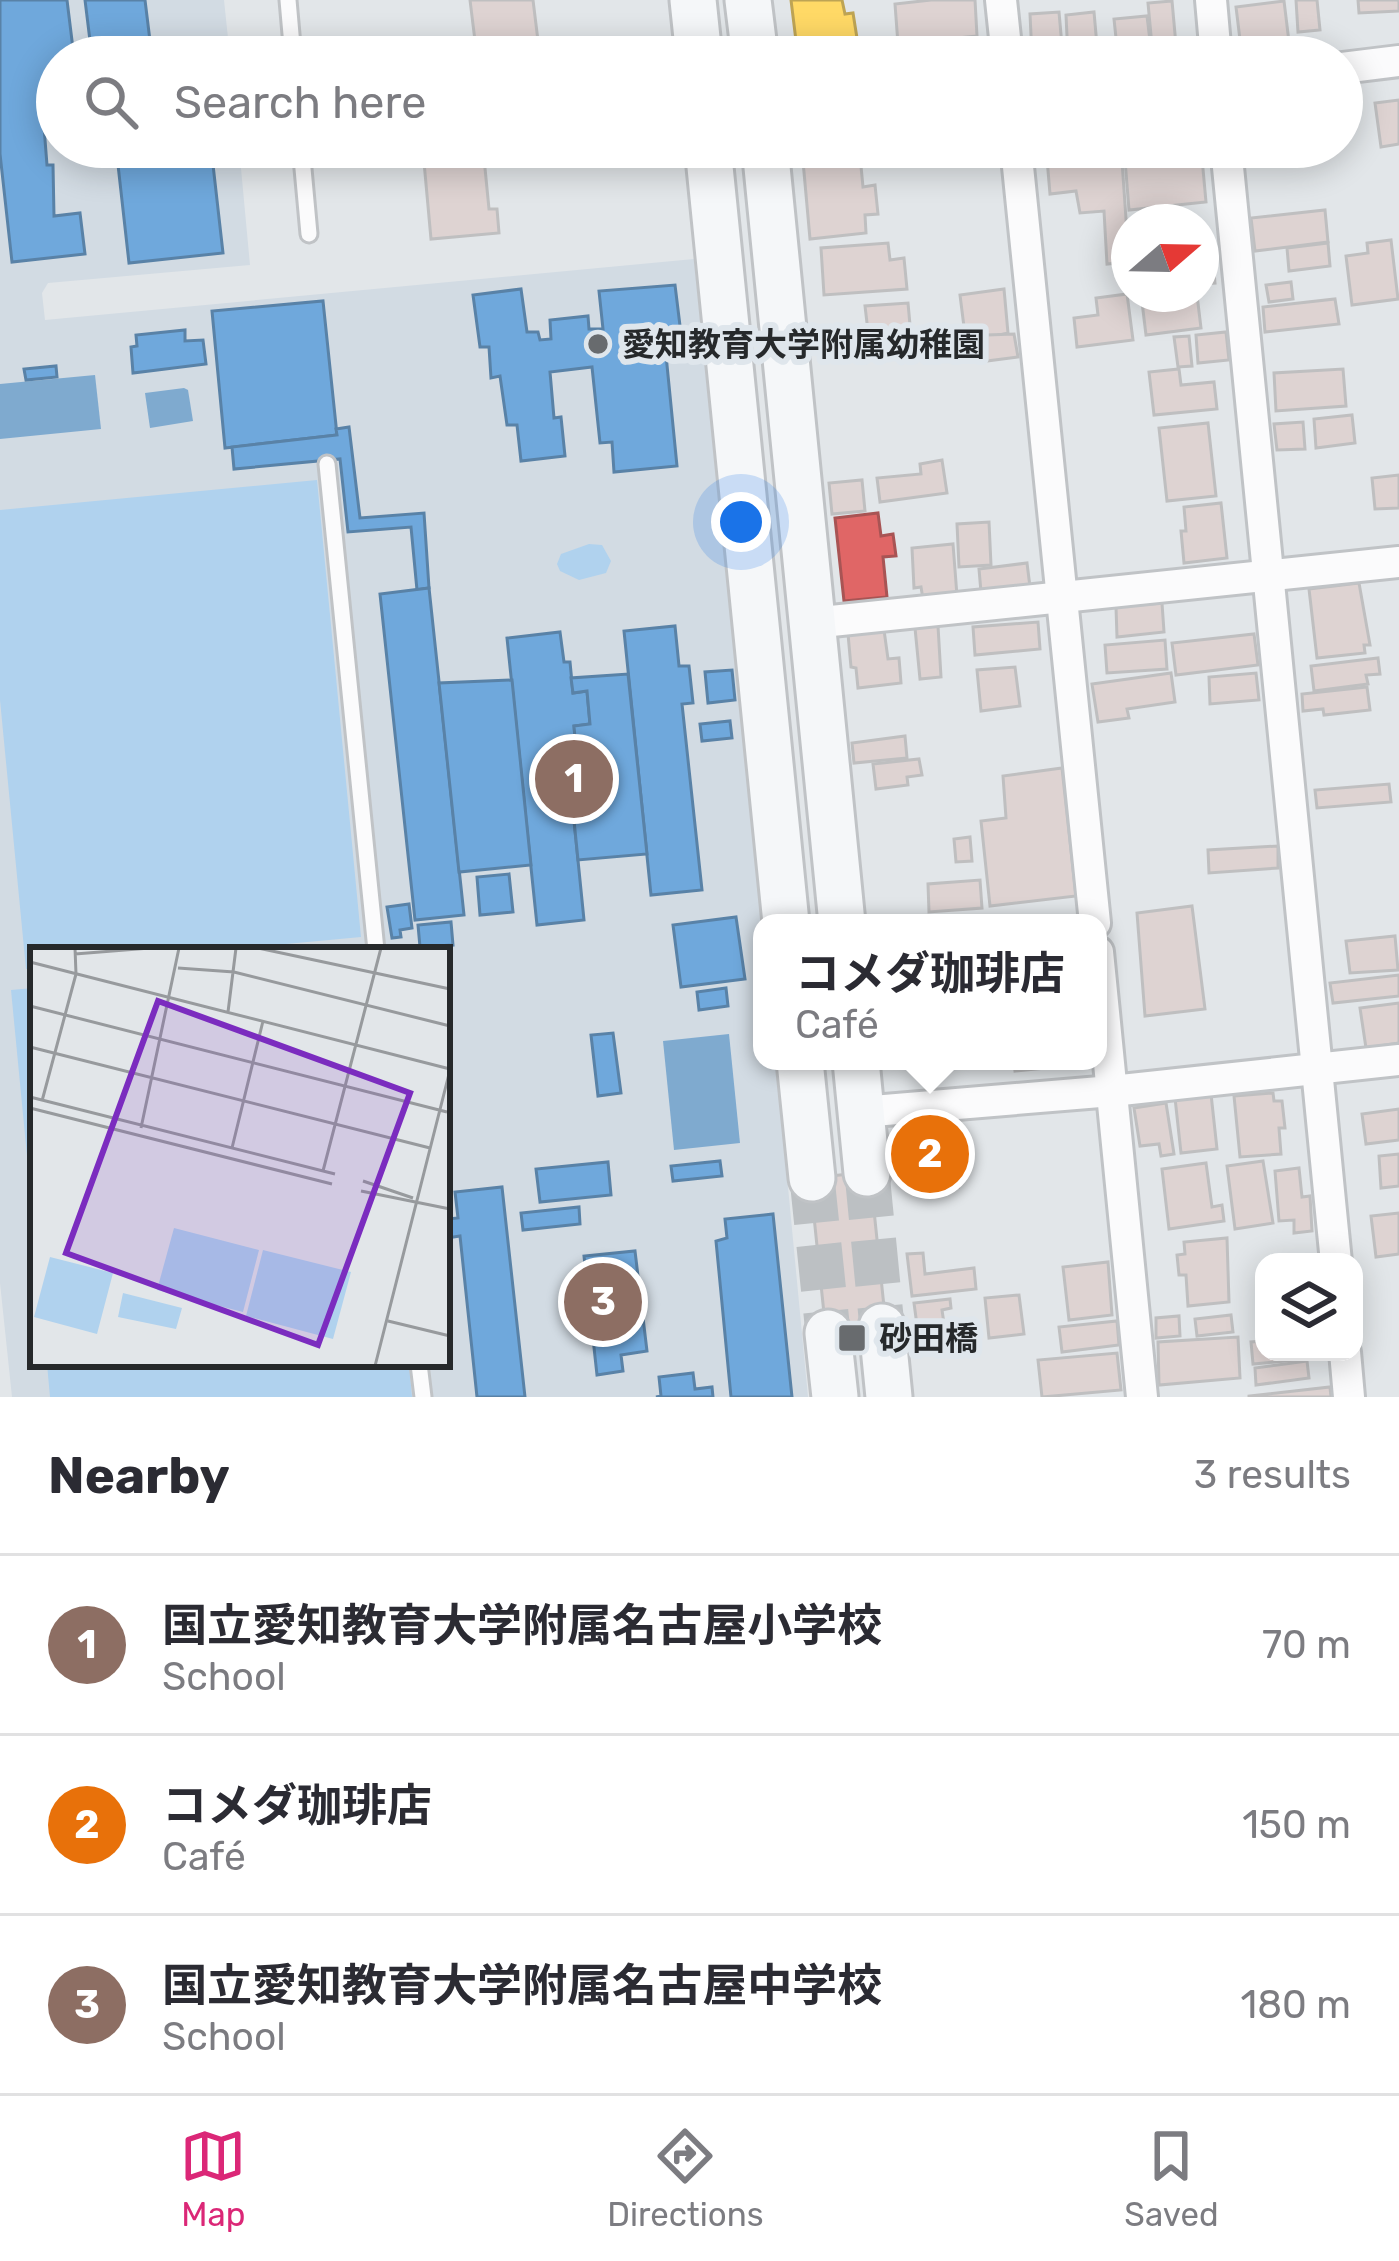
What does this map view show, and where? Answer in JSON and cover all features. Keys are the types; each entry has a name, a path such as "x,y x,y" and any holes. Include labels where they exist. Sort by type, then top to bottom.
{"street":[{"path":"693,0 697,36"},
{"path":"748,0 752,36"},
{"path":"1001,0 1005,36"},
{"path":"1210,0 1214,36"},
{"path":"1363,65 1399,61"},
{"path":"710,168 785,914"},
{"path":"767,168 841,914"},
{"path":"1018,168 1094,914"},
{"path":"1228,168 1335,1253"},
{"path":"812,623 1399,562"},
{"path":"1107,1041 1142,1397"},
{"path":"860,1112 1399,1060"},
{"path":"801,1070 812,1178"},
{"path":"857,1070 867,1173"},
{"path":"882,1327 889,1397"},
{"path":"828,1333 835,1397"},
{"path":"1346,1361 1349,1397"}],"lane":[{"path":"288,0 291,36"},
{"path":"303,168 309,234"},
{"path":"326,464 376,947"},
{"path":"419,1367 423,1397"}],"shaded area":[{"path":"0,0 224,0 228,36 36,36 36,168 241,168 250,265 48,283 42,293 45,320 694,259 761,914 753,914 753,1070 777,1070 808,1397 12,1397 0,1283"},
{"path":"95,375 101,429 0,439 0,384"},
{"path":"184,388 193,421 150,428 145,393"},
{"path":"317,480 361,937 255,947 30,947 30,968 26,969 0,700 0,510"},
{"path":"589,544 602,545 611,561 606,573 579,580 560,571 561,554"},
{"path":"30,988 30,1187 11,990"},
{"path":"729,1034 740,1143 674,1150 663,1041"},
{"path":"47,1367 409,1367 412,1397 50,1397"}],"building: Homes":[{"path":"791,0 842,0 845,14 853,13 857,36 795,36"}],"building: Shops":[{"path":"878,513 881,536 893,534 896,556 883,557 887,597 844,601 835,518"},
{"path":"951,1119 958,1187 913,1193 906,1125"}],"building: Schools":[{"path":"0,0 67,0 71,36 36,36 36,168 53,168 54,216 80,213 85,254 12,262 0,154"},
{"path":"85,0 145,0 149,36 89,36"},
{"path":"118,168 213,168 223,253 129,263"},
{"path":"675,285 682,342 665,345 677,466 614,472 612,442 600,443 592,367 550,372 554,418 561,417 565,456 521,461 517,425 507,425 500,376 491,378 489,347 480,347 473,295 521,289 527,332 538,332 540,340 551,339 550,320 588,316 589,329 603,329 599,291"},
{"path":"323,301 337,435 225,448 212,311"},
{"path":"185,330 185,341 203,340 206,364 133,373 131,347 137,346 136,335"},
{"path":"56,366 57,377 26,380 24,369"},
{"path":"349,427 360,518 424,513 429,588 417,590 411,527 348,532 340,459 234,469 232,447 337,435 336,429"},
{"path":"429,588 464,915 415,920 380,594"},
{"path":"675,626 679,666 689,666 693,703 682,704 702,890 651,895 624,631"},
{"path":"560,632 573,693 587,691 590,724 574,726 576,750 567,751 584,920 537,925 507,638"},
{"path":"732,670 735,700 708,703 705,672"},
{"path":"628,674 647,854 578,860 567,751 576,750 574,726 590,724 587,691 573,693 571,678"},
{"path":"512,680 531,865 459,872 439,683"},
{"path":"730,721 732,738 702,741 700,724"},
{"path":"509,874 513,912 480,915 477,877"},
{"path":"409,904 412,928 392,938 387,907"},
{"path":"736,917 745,979 681,987 673,925"},
{"path":"451,922 453,945 420,947 418,925"},
{"path":"726,988 728,1006 699,1010 697,992"},
{"path":"613,1033 621,1093 598,1096 591,1035"},
{"path":"720,1161 722,1176 673,1181 671,1166"},
{"path":"608,1162 611,1195 540,1202 536,1169"},
{"path":"502,1187 525,1397 477,1397 460,1236 450,1238 450,1219 458,1218 455,1192"},
{"path":"579,1207 580,1224 523,1230 521,1213"},
{"path":"773,1214 792,1397 731,1397 716,1241 727,1238 725,1219"},
{"path":"635,1251 647,1351 621,1355 623,1371 597,1375 584,1256"},
{"path":"693,1373 695,1389 712,1387 713,1397 656,1397 661,1396 659,1377"}],"building: Other":[{"path":"470,0 533,0 537,36 474,36"},
{"path":"975,0 977,36 897,36 895,4"},
{"path":"1296,0 1317,0 1320,30 1298,32"},
{"path":"1358,0 1399,0 1399,11 1359,13"},
{"path":"1172,1 1175,36 1151,36 1148,3"},
{"path":"1284,1 1288,36 1240,36 1236,7"},
{"path":"1059,12 1061,36 1031,36 1030,14"},
{"path":"1094,12 1096,36 1067,36 1066,15"},
{"path":"1147,16 1149,36 1116,36 1114,19"},
{"path":"1399,100 1399,144 1381,147 1375,103"},
{"path":"425,168 485,168 489,209 497,209 499,233 431,239"},
{"path":"804,168 861,168 863,187 875,185 878,214 865,215 866,233 810,239"},
{"path":"1048,168 1122,168 1125,204 1111,204 1111,264 1107,264 1104,211 1080,213 1076,191 1050,194"},
{"path":"1126,168 1203,168 1206,202 1129,204"},
{"path":"1325,210 1328,242 1255,251 1251,218"},
{"path":"1391,240 1398,299 1352,305 1346,256 1368,253 1367,243"},
{"path":"888,243 890,260 904,258 907,289 824,295 821,248"},
{"path":"1328,243 1330,266 1289,271 1287,248"},
{"path":"1291,282 1293,299 1269,302 1266,285"},
{"path":"1004,289 1008,333 966,343 960,295"},
{"path":"1111,296 1111,312 1129,312 1133,340 1077,347 1074,318 1098,315 1096,298"},
{"path":"1335,299 1339,324 1265,332 1263,307"},
{"path":"908,303 911,336 869,340 865,306"},
{"path":"1143,312 1199,312 1201,328 1146,335"},
{"path":"1226,332 1229,360 1198,363 1196,335"},
{"path":"1014,334 1018,357 987,361 987,335"},
{"path":"1189,336 1192,366 1178,367 1174,337"},
{"path":"1179,369 1181,385 1214,382 1217,409 1154,415 1149,372"},
{"path":"1343,369 1346,406 1276,411 1274,373"},
{"path":"1352,415 1355,443 1316,448 1314,419"},
{"path":"1303,422 1305,449 1277,450 1274,424"},
{"path":"1208,423 1216,496 1167,501 1159,428"},
{"path":"942,460 947,493 880,502 877,478 921,474 920,464"},
{"path":"1399,475 1399,508 1375,509 1372,478"},
{"path":"862,480 865,511 832,514 829,483"},
{"path":"1221,503 1227,558 1184,563 1184,507"},
{"path":"989,522 991,565 959,567 957,524"},
{"path":"953,544 957,596 923,599 921,587 914,588 912,548"},
{"path":"1027,563 1030,587 981,592 979,569"},
{"path":"1359,583 1370,645 1364,645 1365,653 1317,658 1309,589"},
{"path":"1162,603 1164,632 1117,637 1116,607"},
{"path":"1038,622 1040,649 975,655 973,627"},
{"path":"938,626 941,677 920,679 915,628"},
{"path":"884,630 888,659 899,658 901,683 858,688 848,634"},
{"path":"1254,634 1258,665 1176,675 1172,643"},
{"path":"1165,640 1167,669 1107,673 1105,645"},
{"path":"1378,658 1380,674 1366,675 1368,684 1314,691 1311,666"},
{"path":"1015,667 1020,706 981,711 977,670"},
{"path":"1171,673 1175,702 1127,709 1129,718 1098,722 1092,684"},
{"path":"1256,673 1259,700 1210,704 1209,677"},
{"path":"1367,687 1370,710 1324,715 1323,709 1303,711 1302,694"},
{"path":"905,736 907,758 854,763 852,743"},
{"path":"919,759 922,775 907,777 908,785 876,789 873,764"},
{"path":"1062,768 1076,896 990,906 981,821 1006,818 1003,776"},
{"path":"1389,784 1391,802 1317,808 1315,790"},
{"path":"970,837 972,861 956,862 954,839"},
{"path":"1278,846 1278,868 1209,873 1208,850"},
{"path":"980,880 982,908 929,912 928,884"},
{"path":"1192,906 1205,1009 1145,1016 1137,913"},
{"path":"1395,936 1398,970 1350,973 1346,941"},
{"path":"1399,975 1399,996 1333,1003 1330,983"},
{"path":"1399,1003 1399,1043 1366,1048 1360,1008"},
{"path":"1273,1093 1274,1101 1282,1101 1281,1154 1240,1157 1234,1096"},
{"path":"1211,1094 1217,1149 1181,1153 1175,1098"},
{"path":"1166,1103 1174,1154 1161,1156 1159,1144 1140,1146 1134,1108"},
{"path":"1399,1109 1399,1140 1366,1144 1362,1114"},
{"path":"1399,1154 1399,1186 1381,1188 1379,1156"},
{"path":"1263,1161 1273,1223 1235,1229 1227,1166"},
{"path":"1206,1163 1212,1207 1222,1205 1224,1221 1169,1229 1162,1169"},
{"path":"1299,1168 1302,1197 1310,1196 1312,1231 1294,1233 1294,1220 1279,1221 1275,1171"},
{"path":"870,1172 886,1326 826,1333 810,1178"},
{"path":"1399,1213 1399,1254 1376,1257 1371,1216"},
{"path":"1227,1238 1229,1302 1188,1306 1186,1275 1179,1275 1177,1255 1185,1254 1184,1242"},
{"path":"923,1253 925,1274 974,1268 976,1289 912,1296 907,1254"},
{"path":"1108,1262 1112,1315 1069,1320 1063,1267"},
{"path":"1019,1295 1024,1334 989,1338 985,1298"},
{"path":"950,1299 951,1308 942,1310 946,1337 919,1340 914,1303"},
{"path":"1231,1315 1233,1332 1197,1336 1195,1319"},
{"path":"1179,1316 1180,1336 1156,1338 1156,1318"},
{"path":"1117,1321 1119,1345 1062,1352 1059,1327"},
{"path":"1238,1337 1240,1378 1159,1385 1158,1342"},
{"path":"1251,1342 1255,1342 1255,1361 1285,1361 1253,1364"},
{"path":"1117,1353 1121,1390 1042,1397 1038,1360"},
{"path":"1307,1361 1309,1378 1256,1385 1255,1368"},
{"path":"1330,1387 1331,1397 1249,1397 1249,1396"}],"tunnel":[{"path":"867,1173 882,1327"},
{"path":"812,1178 828,1333"}],"place":[{"name":"愛知教育大学附属幼稚園","path":"598,344"},
{"name":"国立愛知教育大学附属名古屋小学校","path":"574,779"},
{"name":"コメダ珈琲店","path":"930,1154"},
{"name":"国立愛知教育大学附属名古屋中学校","path":"603,1302"},
{"name":"砂田橋","path":"852,1338"}]}
